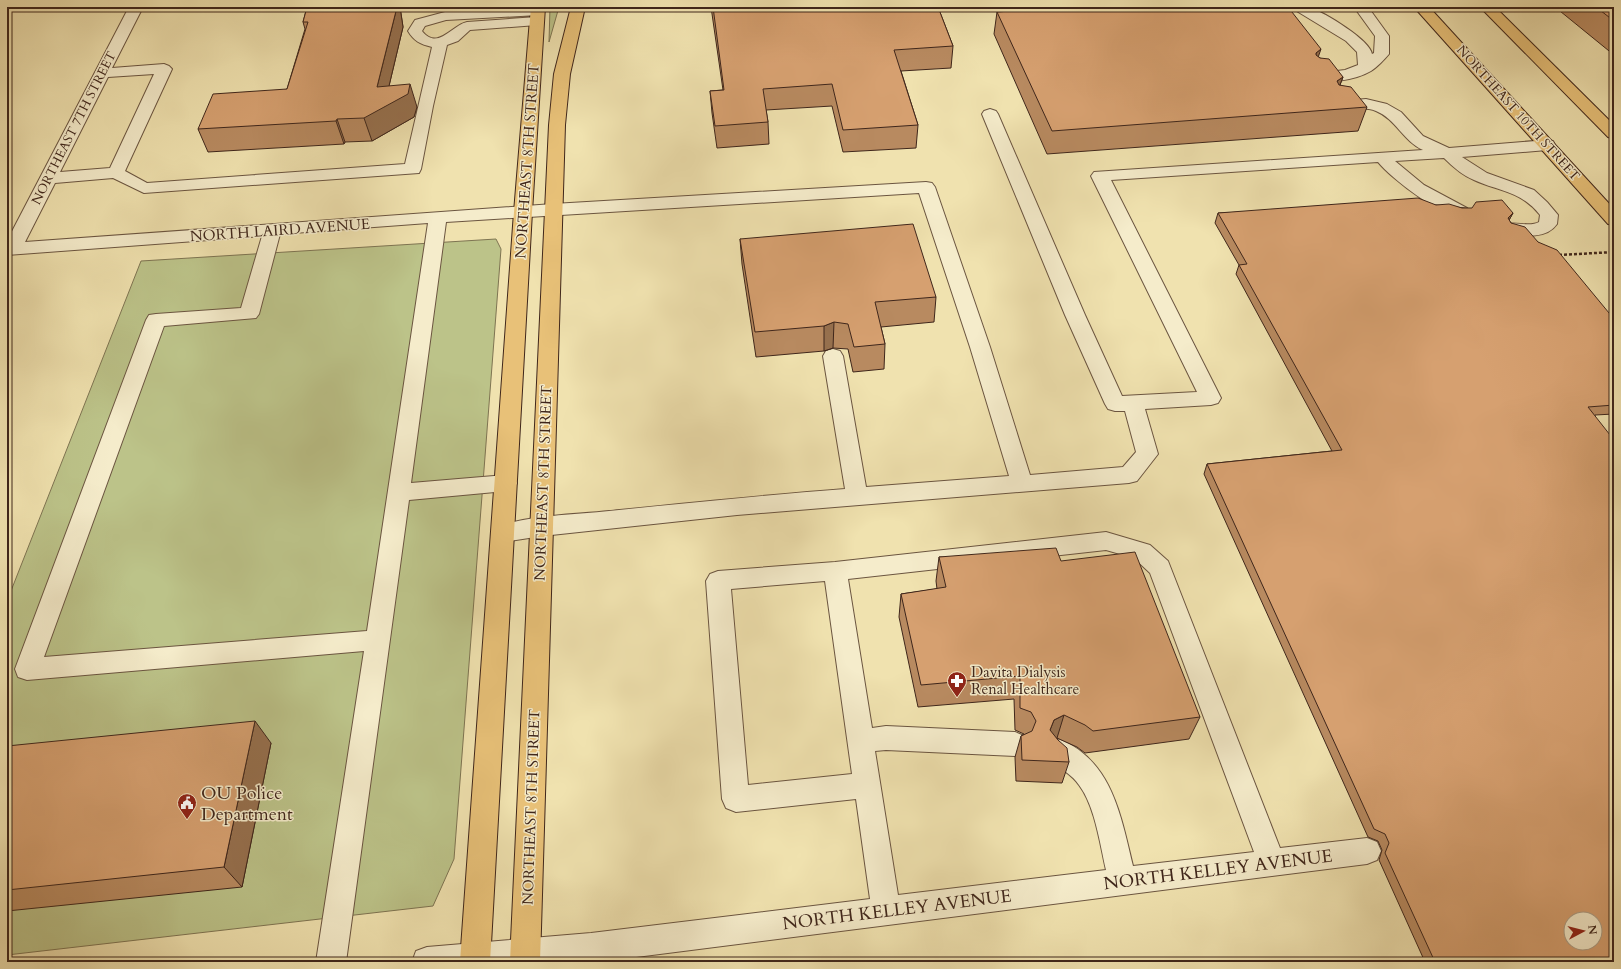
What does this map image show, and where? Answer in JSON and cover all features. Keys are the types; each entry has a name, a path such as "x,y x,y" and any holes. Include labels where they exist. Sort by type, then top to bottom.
{"main road":[{"name":"NORTHEAST 8TH STREET","path":"525,957 556,125 562,74 578,7"},
{"name":"NORTHEAST 10TH STREET","path":"1421,7 1614,220"},
{"path":"1486,7 1614,134"},
{"name":"NORTHEAST 8TH STREET","path":"475,960 523,212 538,13"}],"street":[{"name":"NORTHEAST 7TH STREET","path":"10,249 49,178 136,7"},
{"path":"1300,7 1351,38 1364,51 1366,68"},
{"path":"1317,77 1351,74 1366,68 1381,54 1382,36 1373,21 1361,7"},
{"path":"538,13 467,26 460,29 454,37 440,43 427,42 418,38 415,31 420,23 431,18 445,16 538,13"},
{"path":"1318,19 1337,23 1373,21"},
{"path":"49,178 116,173 144,188 413,169 425,106 440,43"},
{"path":"103,73 164,69 116,173"},
{"path":"1338,105 1364,103 1385,108 1395,114 1418,141 1448,153 1464,167 1485,179 1526,191 1538,200 1549,215 1548,224 1538,230 1513,228"},
{"path":"990,114 1075,315 1115,404 1212,398 1188,356 1100,176 1382,158 1547,145"},
{"path":"1382,158 1394,172 1413,188 1461,212"},
{"name":"NORTH LAIRD AVENUE","path":"10,249 438,219 553,209 926,187 980,347 1022,484"},
{"path":"331,962 438,219"},
{"path":"272,230 249,314 156,320 27,669 378,640"},
{"path":"833,356 857,497"},
{"path":"503,533 542,527 737,506 1129,475 1147,454 1133,402"},
{"path":"399,492 506,483"},
{"path":"867,785 736,799 718,582 835,571 1106,541 1142,551 1160,568 1272,863"},
{"path":"835,571 862,741 886,911"},
{"path":"862,741 886,738 1014,744"},
{"path":"1058,750 1072,759 1092,781 1103,811 1123,882"},
{"name":"NORTH KELLEY AVENUE","path":"427,962 525,957 1366,851"}],"path":[{"path":"1554,253 1562,256 1614,252"}],"green space":[{"path":"550,7 559,7 549,42"},
{"path":"496,239 501,249 454,859 433,906 7,955 7,601 141,261"}],"building":[{"path":"307,7 397,7 377,87 410,84 408,94 364,118 198,129 213,94 287,89 308,22 303,22"},
{"path":"713,7 938,7 953,46 894,50 918,125 843,130 832,84 763,89 768,122 715,126 710,91 724,90"},
{"path":"1064,7 1288,7 1321,49 1316,53 1316,55 1320,58 1329,59 1343,77 1337,81 1339,85 1351,87 1367,107 1052,131 997,12"},
{"path":"1596,7 1614,7 1614,21"},
{"path":"1418,198 1436,205 1449,204 1462,208 1472,208 1476,202 1502,200 1513,213 1508,218 1511,223 1525,227 1538,242 1557,250 1614,319 1614,405 1588,407 1614,440 1614,962 1435,962 1385,853 1389,843 1385,834 1374,829 1207,464 1342,450 1239,265 1247,264 1218,213"},
{"path":"913,224 936,297 875,302 885,344 854,347 848,324 834,322 824,326 755,332 740,239"},
{"path":"1056,548 1061,561 1135,552 1200,717 1093,731 1085,725 1064,715 1054,720 1050,730 1067,748 1069,762 1022,760 1021,736 1032,731 1036,721 1031,712 1020,708 1020,676 921,685 901,594 946,587 939,557"},
{"path":"255,721 224,867 7,890 7,746"}],"place":[{"name":"Davita Dialysis Renal Healthcare","path":"957,698"},
{"name":"OU Police Department","path":"187,820"}]}
